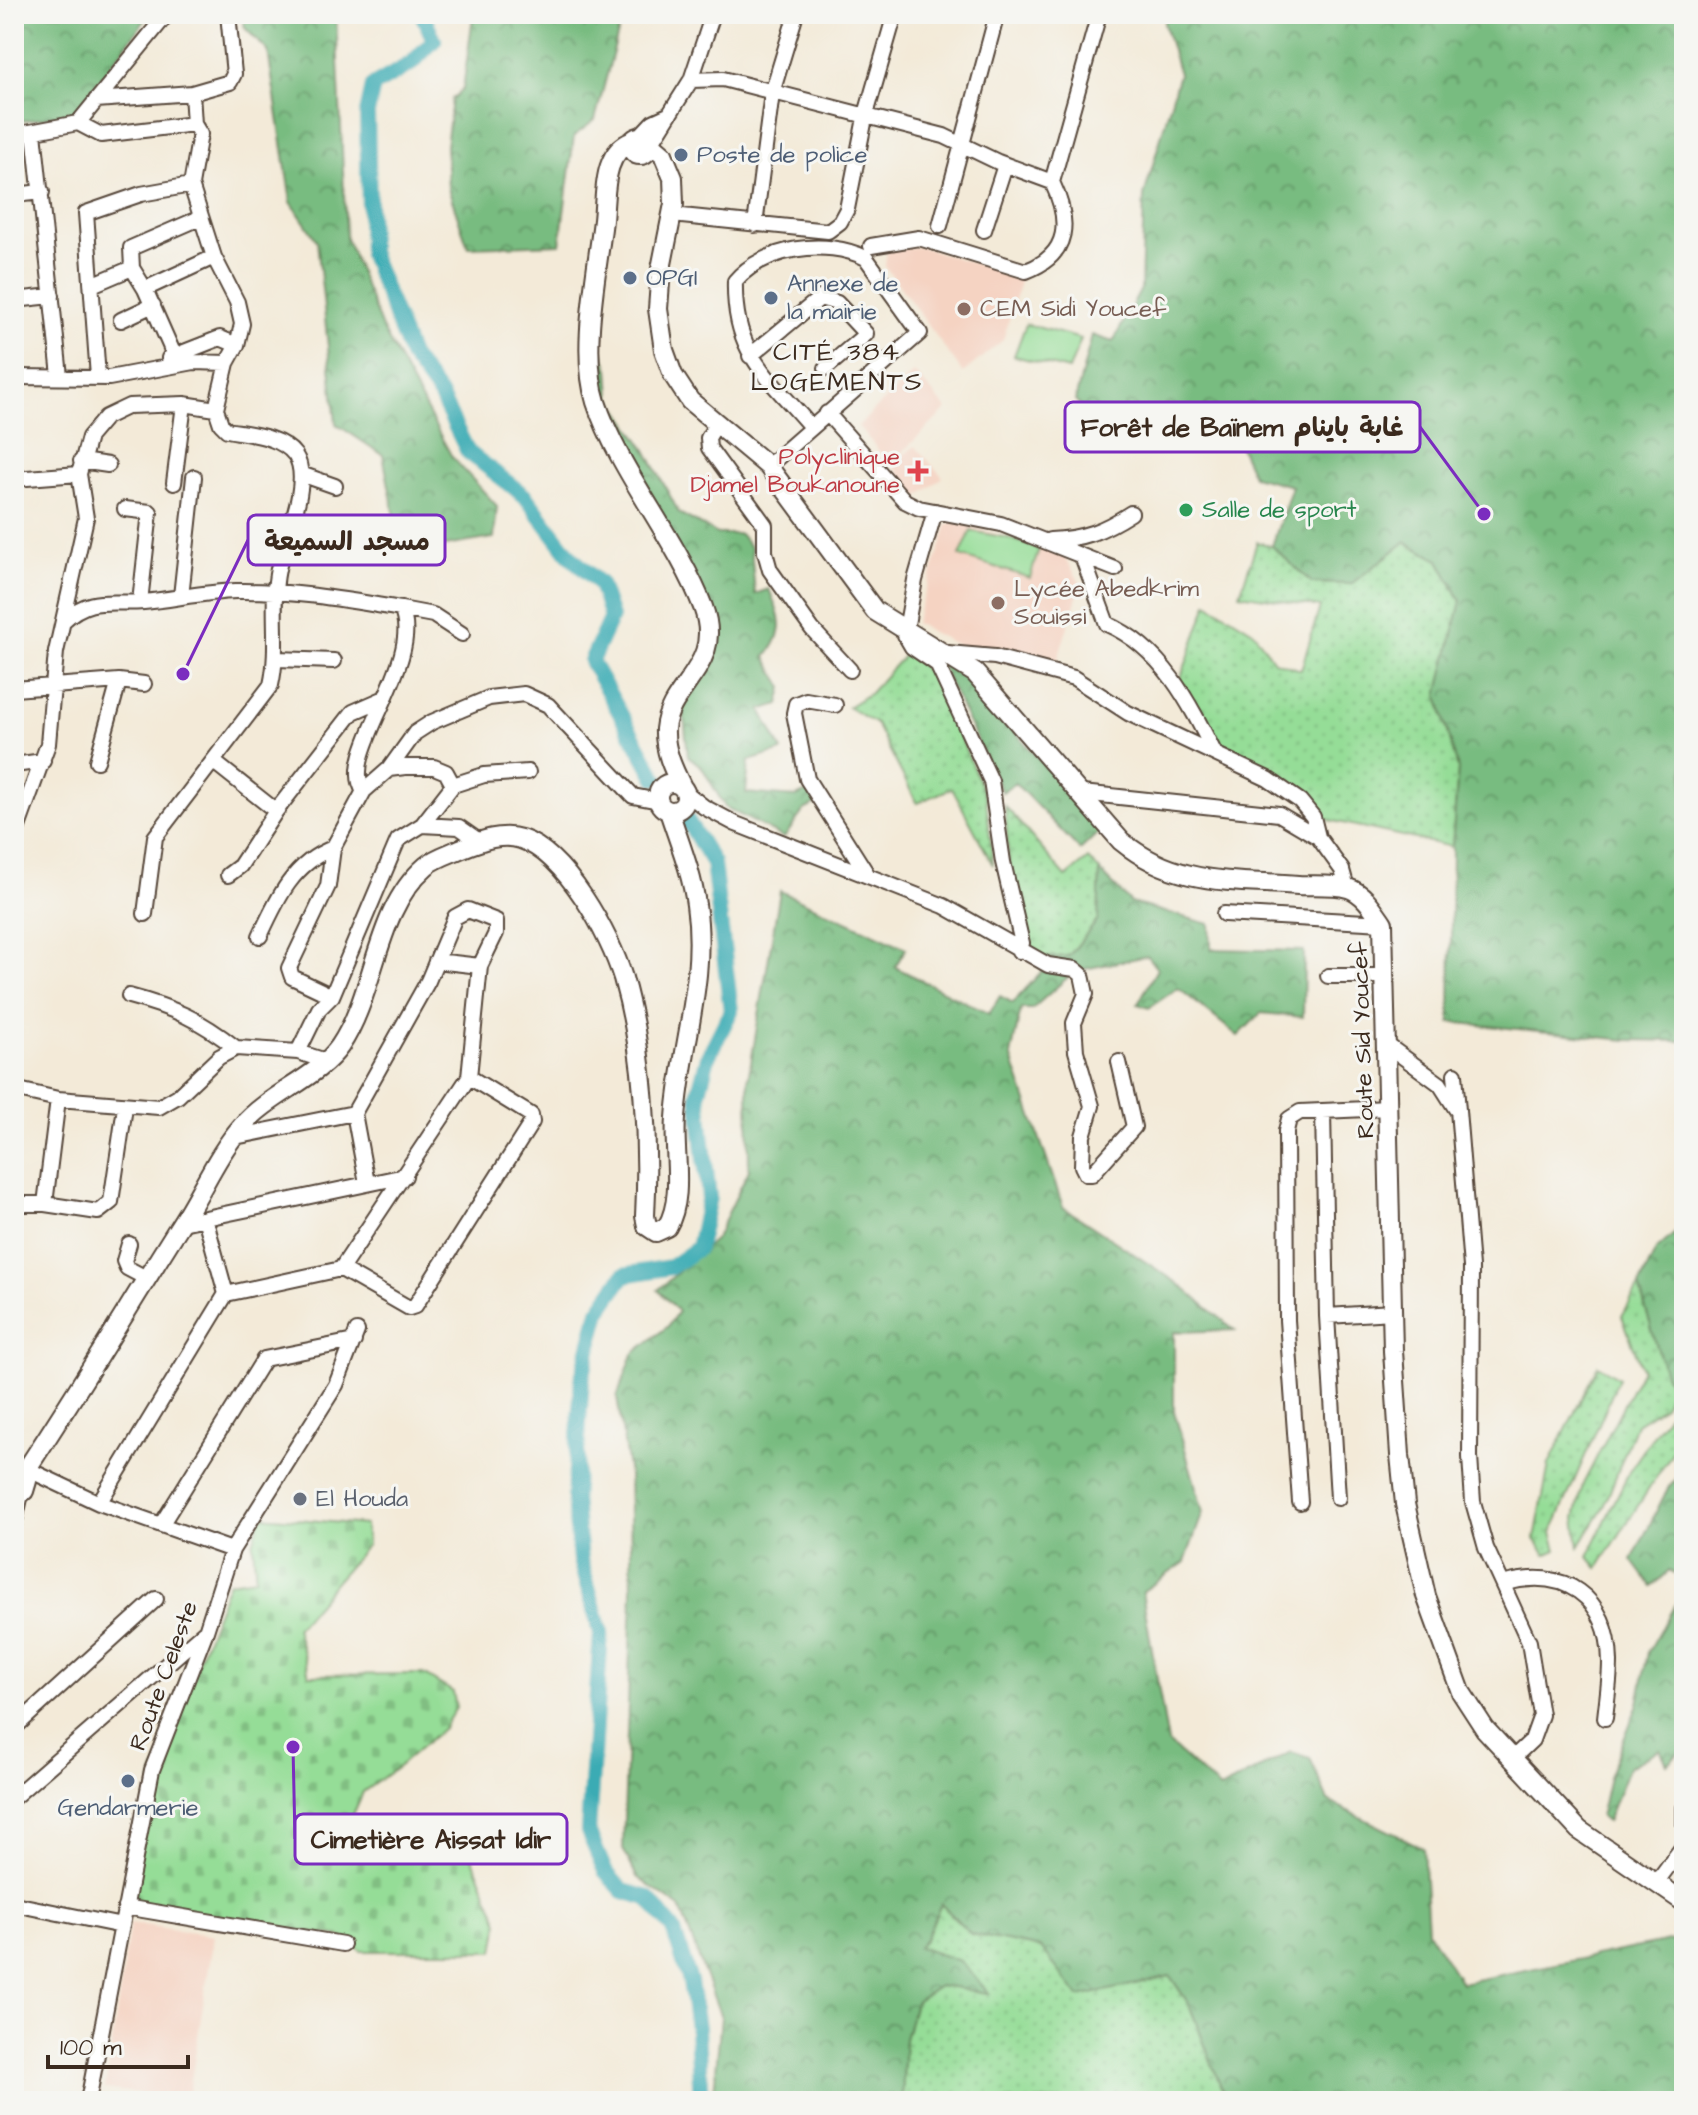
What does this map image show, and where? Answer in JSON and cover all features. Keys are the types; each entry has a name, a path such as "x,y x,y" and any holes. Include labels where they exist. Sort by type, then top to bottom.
{"main road":[{"path":"17,1496 26,1486 22,1470 45,1441 114,1336 146,1278 235,1137 275,1095 326,1061 339,1046 359,1005 390,919 409,882 430,862 479,841 520,838 538,848 556,863 577,889 604,932 623,978 648,1132 647,1226 656,1232 667,1227 674,1207 678,1095 691,1024 699,947 692,883 673,797 666,746 667,720 704,654 706,623 698,597 595,400 591,348 606,192 616,154 643,146 673,178 672,215 659,288 664,350 673,375 690,401 715,426 768,466 875,611 905,626 975,673 1121,841 1142,858 1168,871 1206,879 1347,888"},
{"name":"Route Sid Youcef","path":"1347,888 1370,904 1383,923 1393,1312 1405,1504 1426,1596 1461,1692 1485,1729 1569,1821 1684,1902"}],"street":[{"path":"78,123 167,14"},
{"path":"96,100 192,93 233,78 228,14"},
{"path":"643,146 653,122 666,116 691,80 713,14"},
{"path":"755,225 772,93 796,14"},
{"path":"672,215 828,231 840,222 847,209 865,118 895,14"},
{"path":"940,226 997,14"},
{"path":"871,246 919,238 1026,271 1052,256 1062,238 1063,204 1052,182 1099,14"},
{"path":"691,80 723,79 963,143 1005,165 1052,182"},
{"path":"145,914 155,837 271,685 277,659 275,591 292,528 301,474 296,457 285,446 227,430 221,424 216,409 227,363 237,345 242,324 237,302 214,257 191,185 200,134 194,124 192,93"},
{"path":"14,135 78,123 101,135 194,124"},
{"path":"34,132 60,376"},
{"path":"984,230 1005,165"},
{"path":"98,377 86,213 141,194 191,185"},
{"path":"14,195 42,192"},
{"path":"200,218 134,244 132,268 153,305 172,357 220,338 237,345"},
{"path":"768,466 920,333 866,258 853,252 802,248 746,269 735,281 735,319 750,356 811,427"},
{"path":"145,289 214,257"},
{"path":"92,285 132,268"},
{"path":"14,300 52,296"},
{"path":"750,356 820,298 837,303 866,334 826,368"},
{"path":"121,320 153,305"},
{"path":"14,377 98,377 137,374 194,362 227,363"},
{"path":"14,838 43,761 63,621 86,518 80,468 89,437 106,417 129,406 184,404 216,409"},
{"path":"174,483 184,404"},
{"path":"827,413 905,501 935,511 1001,524 1115,569"},
{"path":"715,426 708,438 709,448 765,525 765,552 770,570 812,629 850,670"},
{"path":"14,479 108,465"},
{"path":"301,474 335,486"},
{"path":"181,596 194,477"},
{"path":"125,509 150,512 140,602"},
{"path":"935,511 905,635 912,647 937,664 991,781 1003,862 1022,943 1019,951"},
{"path":"1041,540 1080,539 1106,530 1131,513"},
{"path":"1082,556 1107,624 1133,636 1166,669 1215,754"},
{"path":"63,621 83,605 275,591 433,615 462,634"},
{"path":"364,791 357,775 359,758 399,663 405,624 401,609"},
{"path":"948,653 995,657 1074,678 1128,713 1268,779 1300,801 1313,817 1318,837 1342,870 1347,888"},
{"path":"277,659 334,661"},
{"path":"97,761 119,681"},
{"path":"14,689 119,681 144,684"},
{"path":"332,996 288,972 328,886 333,848 364,791 389,769 415,733 432,722 489,698 524,694 548,705 633,796 673,797 704,807 781,843 944,906 1048,965 1075,969 1086,982 1086,994 1074,1023 1076,1051 1092,1106 1083,1136 1082,1166 1086,1174 1092,1174 1134,1127 1119,1062"},
{"path":"228,875 240,866 276,811 353,712 385,698"},
{"path":"835,705 806,700 796,704 794,713 807,779 867,874"},
{"path":"14,765 43,761"},
{"path":"214,762 276,811"},
{"path":"389,769 434,767 446,772 453,785"},
{"path":"298,1052 319,1009 332,996 398,840 422,825 453,785 484,775 528,772"},
{"path":"1082,793 1279,814 1318,837"},
{"path":"422,825 459,827 479,841"},
{"path":"260,936 282,890 297,871 313,856 333,848"},
{"path":"341,1269 469,1077 480,966 497,926 496,921 468,910 455,917 402,1031 354,1113 367,1183"},
{"path":"1224,914 1383,923"},
{"path":"436,961 480,966"},
{"path":"1328,976 1386,976"},
{"path":"129,996 171,1007 202,1022 236,1048"},
{"path":"1387,1045 1440,1084 1457,1110"},
{"path":"14,1089 58,1099 125,1107 159,1107 169,1102 219,1057 236,1048 298,1052 326,1061"},
{"path":"1455,1074 1471,1267 1470,1457 1473,1502 1486,1548 1529,1642 1541,1715 1532,1740 1513,1758"},
{"path":"99,1503 226,1294 341,1269 409,1308 415,1306 532,1122 531,1115 469,1077"},
{"path":"45,1204 58,1099"},
{"path":"14,1204 45,1204 98,1212 109,1206 125,1107"},
{"path":"1300,1502 1287,1320 1286,1131 1289,1119 1300,1112 1389,1108"},
{"path":"1323,1111 1327,1316 1338,1498"},
{"path":"235,1137 354,1113"},
{"path":"182,1223 405,1176"},
{"path":"205,1218 226,1294"},
{"path":"129,1244 124,1261 127,1268 146,1278"},
{"path":"1327,1316 1393,1312"},
{"name":"Route Celeste","path":"88,2101 103,2039 152,1770 206,1631 232,1550 336,1385 356,1336 264,1359 161,1525"},
{"path":"22,1470 99,1503 232,1550"},
{"path":"14,1525 17,1496"},
{"path":"1503,1584 1526,1577 1550,1578 1577,1587 1596,1611 1608,1640 1610,1662 1605,1718"},
{"path":"14,1728 156,1599"},
{"path":"14,1797 206,1631"},
{"path":"1684,1808 1684,1830"},
{"path":"1655,1884 1684,1845"},
{"path":"14,1904 122,1926"},
{"path":"125,1907 343,1944"}],"shaded area":[{"name":"CEM Sidi Youcef","path":"921,247 1021,278 1003,340 963,373 885,266 887,249"},
{"path":"914,372 947,409 890,464 858,426"},
{"name":"Polyclinique Djamel Boukanoune","path":"915,446 943,477 918,497 892,464"},
{"name":"Lycée Abedkrim Souissi","path":"956,522 1062,553 1081,584 1056,665 957,645 915,623 948,524"},
{"path":"130,1923 214,1936 188,2099 105,2089"}],"green space":[{"path":"17,14 150,14 73,114 14,122"},
{"path":"242,14 336,14 346,238 382,328 452,457 497,506 494,538 402,553 383,455 336,424 317,241 291,202 268,51 245,28"},
{"path":"467,14 623,14 595,120 574,136 560,244 468,247 448,188 446,146 452,99 463,89 473,16"},
{"path":"1166,14 1684,14 1684,1041 1627,1040 1450,1022 1452,847 1458,769 1438,695 1461,601 1439,560 1405,542 1351,584 1312,583 1272,546 1292,486 1253,476 1232,429 1106,430 1075,401 1092,335 1113,342 1141,289 1144,196 1179,74 1164,24"},
{"path":"1026,324 1081,339 1069,370 1014,356"},
{"path":"600,346 609,369 611,398 646,450 679,513 717,534 740,534 751,548 755,594 769,589 773,599 780,624 777,639 766,657 783,688 779,704 761,710 782,751 749,761 746,793 796,797 811,790 818,803 804,810 784,838 725,807 702,767 688,756 683,708 706,669 714,647 661,515 605,412 599,379"},
{"path":"971,531 1008,538 1039,549 1030,578 960,556"},
{"path":"1257,542 1272,546 1312,583 1351,584 1405,542 1439,560 1461,601 1438,695 1458,769 1452,847 1320,818 1308,798 1268,772 1218,751 1180,680 1208,603 1253,631 1274,661 1301,670 1320,607 1240,594"},
{"path":"907,652 927,671 941,692 986,798 993,865 952,788 917,803 876,724 848,707 870,693"},
{"path":"937,657 979,691 1101,830 1080,850 1015,783 1002,792"},
{"path":"1005,806 1066,877 1088,859 1100,871 1098,920 1069,956 1037,959 1029,941 1024,942 1009,865"},
{"path":"1100,871 1131,903 1210,924 1211,949 1304,951 1303,1017 1261,1013 1238,1036 1178,988 1149,1008 1138,1004 1157,969 1147,956 1075,971 1037,959 1069,956 1098,920"},
{"path":"780,891 906,948 895,967 989,1014 1000,996 1013,1003 1042,971 1069,976 1032,1009 1021,1009 1011,1055 1063,1207 1176,1282 1235,1330 1174,1332 1174,1411 1203,1512 1185,1562 1142,1592 1168,1743 1220,1789 1291,1752 1310,1758 1328,1801 1423,1848 1428,1931 1461,1983 1684,1938 1684,2101 1230,2101 1222,2089 1189,2004 1170,1976 1079,1997 1041,1948 971,1934 941,1904 918,1947 960,1961 989,1993 939,1986 915,2002 905,2039 902,2101 713,2101 721,2017 680,1908 637,1877 623,1849 632,1590 629,1475 617,1397 633,1354 668,1326 678,1311 658,1290 716,1238 749,1170 748,1080"},
{"path":"1684,1225 1684,1392 1666,1377 1639,1286 1656,1250"},
{"path":"1639,1286 1666,1377 1675,1384 1664,1406 1636,1424 1604,1507 1579,1547 1575,1518 1583,1484 1642,1369 1622,1316"},
{"path":"1598,1365 1619,1378 1552,1532 1557,1550 1546,1555 1535,1539 1549,1464"},
{"path":"1667,1415 1684,1434 1598,1568 1588,1556 1629,1472"},
{"path":"1684,1472 1684,1579 1669,1571 1652,1587 1632,1560 1669,1486"},
{"path":"261,1516 365,1525 367,1545 296,1628 309,1675 423,1674 453,1692 456,1708 443,1728 363,1792 352,1817 423,1825 465,1840 499,1922 494,1951 361,1951 342,1937 130,1903 154,1774 229,1582 256,1578 253,1544"},
{"path":"1684,1589 1684,1748 1667,1764 1660,1749 1628,1768 1607,1822 1600,1817 1609,1777 1638,1704 1648,1652"},
{"path":"941,1904 971,1934 1041,1948 1079,1996 1170,1976 1189,2004 1222,2089 1230,2101 902,2101 905,2039 915,2002 939,1986 988,1993 960,1961 917,1947 925,1939"}],"waterway":[{"path":"422,14 434,40 412,63 373,86 367,113 370,252 411,356 440,395 468,452 525,496 571,557 600,584 611,617 591,661 656,778"},
{"path":"687,820 713,863 731,1011 708,1057 698,1095 709,1197 698,1248 671,1267 624,1275 599,1311 582,1378 574,1499 580,1560 601,1633 588,1831 605,1871 623,1891 648,1898 673,1929 690,1981 697,2028 701,2101"}],"place":[{"name":"Poste de police","path":"681,155"},
{"name":"OPGI","path":"630,278"},
{"name":"Annexe de la mairie","path":"771,298"},
{"name":"CEM Sidi Youcef","path":"964,309"},
{"name":"Polyclinique Djamel Boukanoune","path":"918,471"},
{"name":"Salle de sport","path":"1186,510"},
{"name":"Forêt de Baïnem غابة باينام","path":"1484,514"},
{"name":"Lycée Abedkrim Souissi","path":"998,603"},
{"name":"مسجد السميعة","path":"183,674"},
{"name":"El Houda","path":"300,1499"},
{"name":"Cimetière Aissat Idir","path":"293,1747"},
{"name":"Gendarmerie","path":"128,1781"}],"district":[{"name":"CITÉ 384 LOGEMENTS","path":"837,367"}]}
